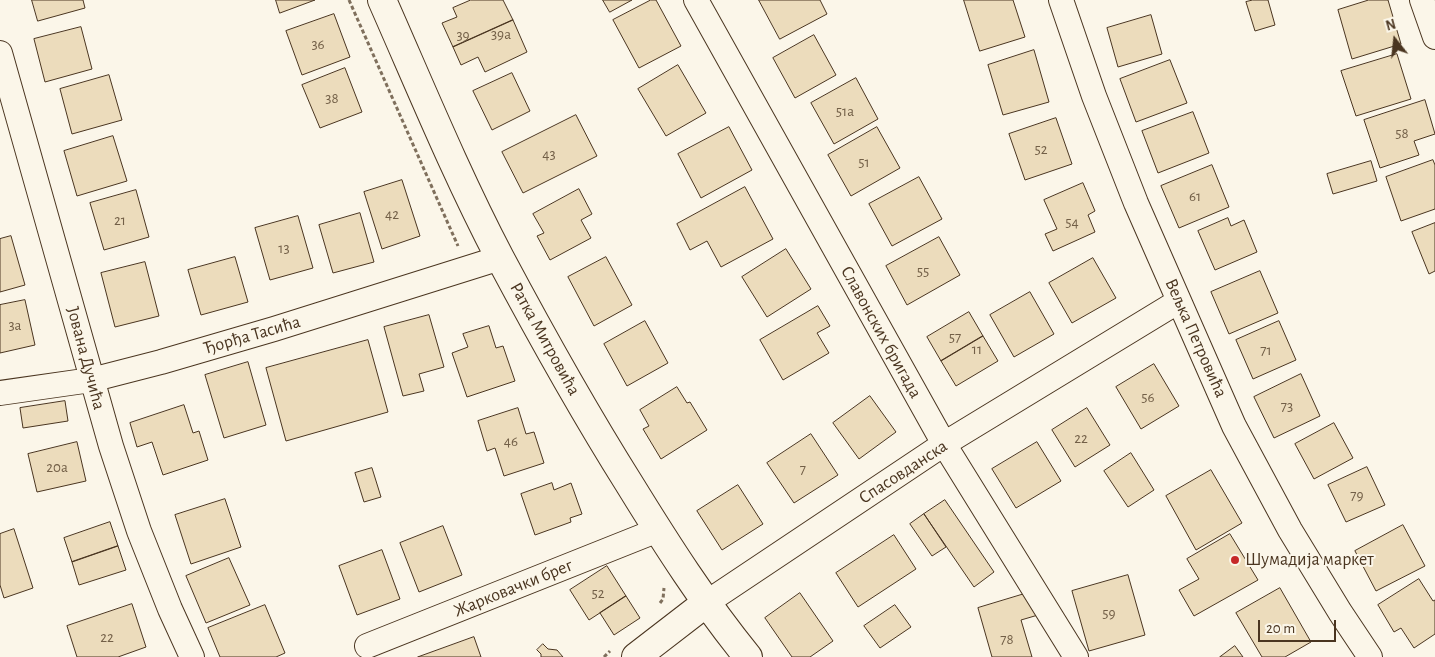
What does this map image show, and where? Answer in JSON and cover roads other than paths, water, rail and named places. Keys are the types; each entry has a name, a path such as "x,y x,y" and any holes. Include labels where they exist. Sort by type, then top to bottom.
{"street":[{"name":"Ратка Митровића","path":"382,0 467,190 500,258 606,447 706,603 748,657"},
{"name":"Славонских бригада","path":"696,0 944,444 1076,657"},
{"name":"Вељка Петровића","path":"1061,0 1094,96 1132,194 1234,426 1290,530 1370,657"},
{"path":"1422,0 1435,37"},
{"name":"Јована Дучића","path":"0,52 91,380 139,531 170,609 192,657"},
{"name":"Ђорђа Тасића","path":"0,394 91,380 161,362 274,329 500,258"},
{"name":"Спасовданска","path":"636,657 706,603 944,444 1179,301"},
{"name":"Жарковачки брег","path":"368,646 658,530"}],"place":[{"name":"Шумадија маркет","path":"1235,560"}]}
